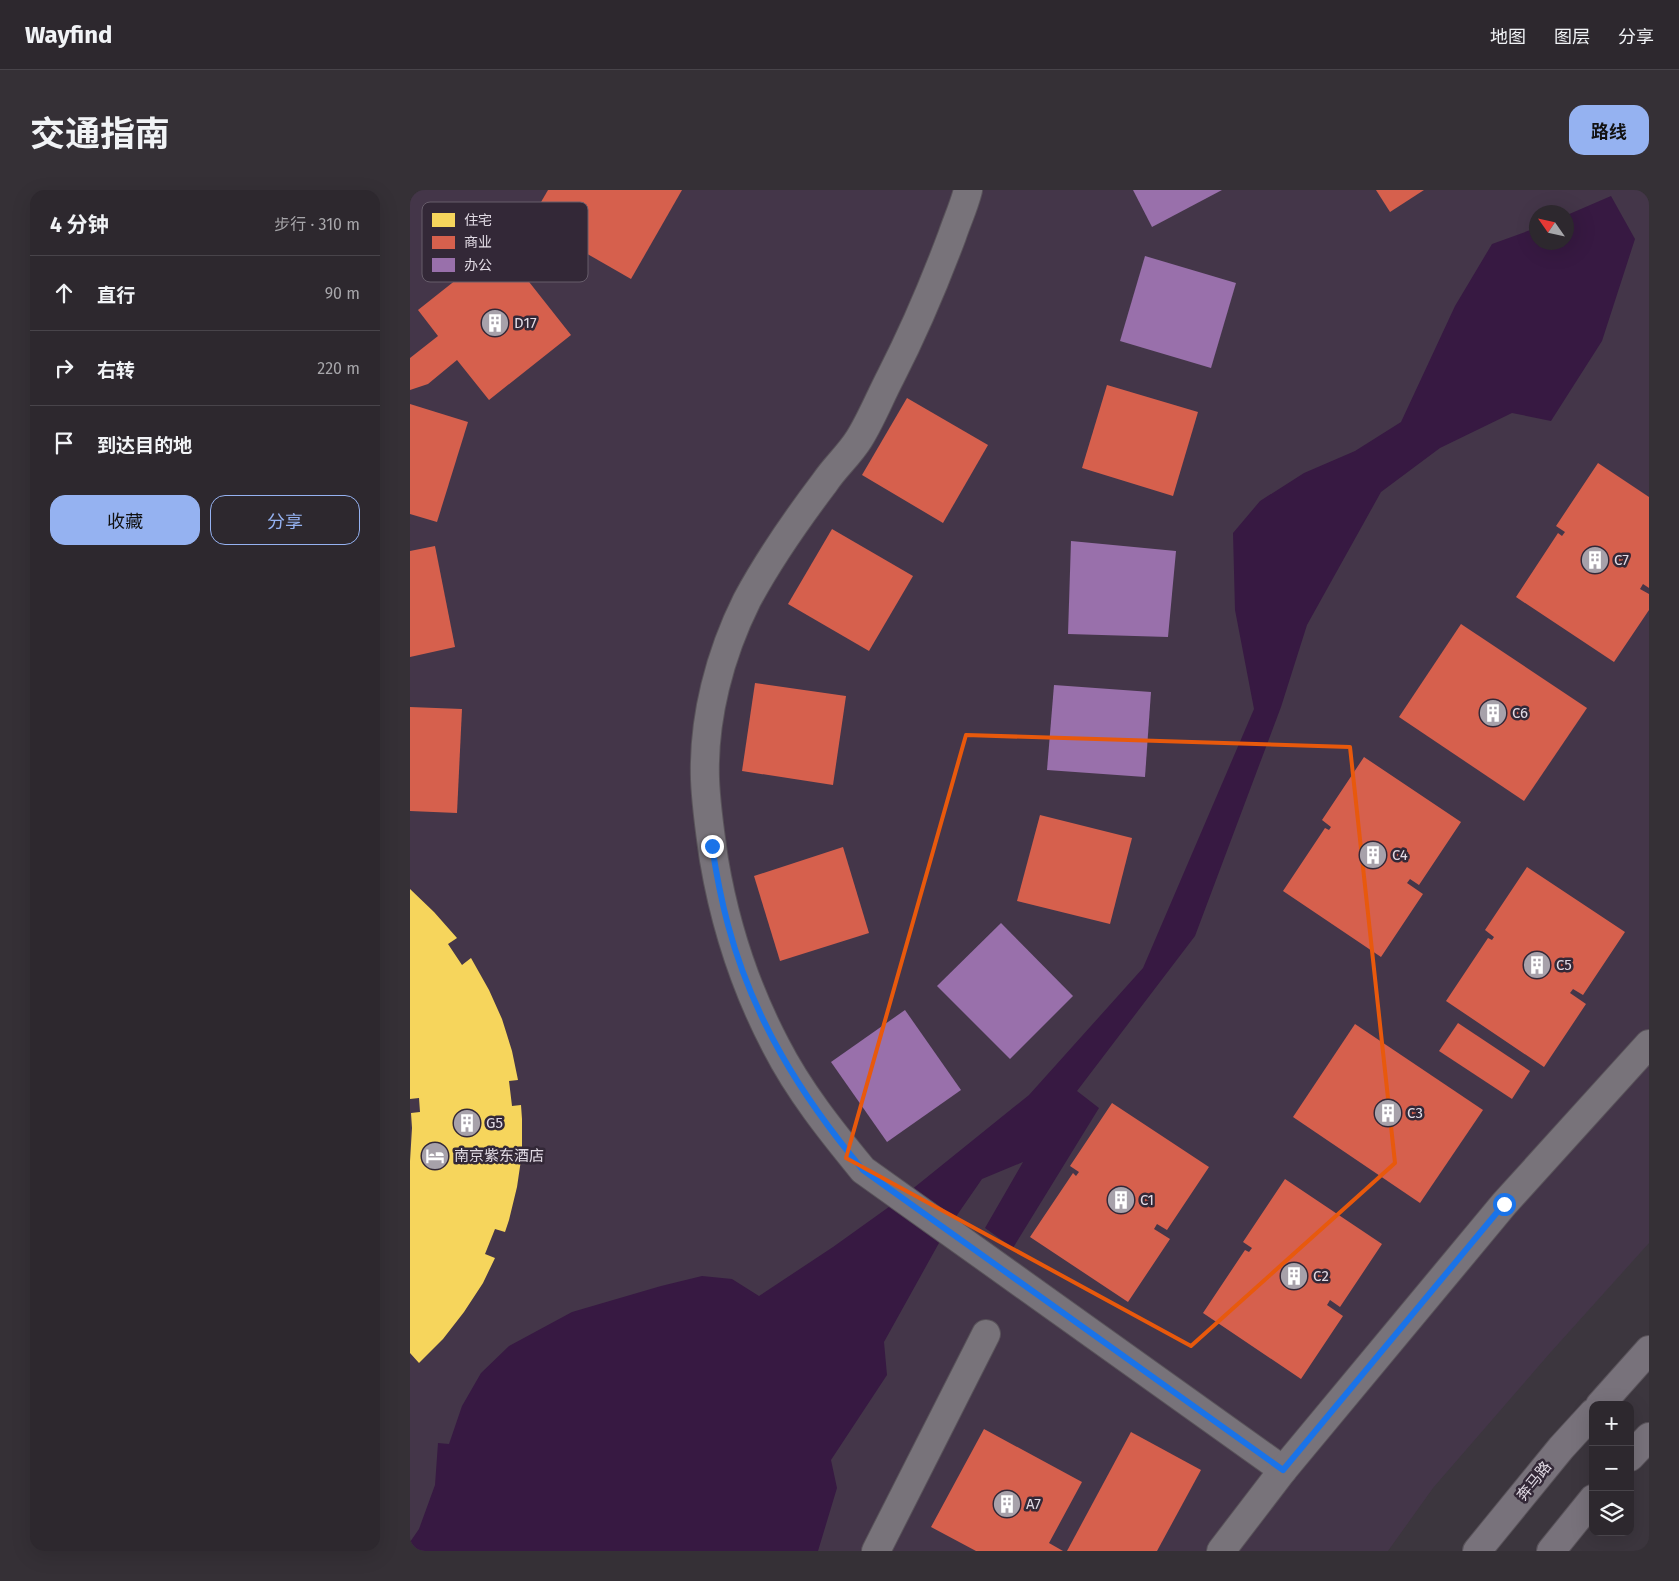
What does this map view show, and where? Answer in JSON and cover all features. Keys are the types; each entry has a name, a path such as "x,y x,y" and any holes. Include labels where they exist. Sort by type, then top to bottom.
{"main road":[{"path":"1604,1401 1649,1350"},
{"name":"奔马路","path":"1477,1551 1561,1448 1589,1417"},
{"path":"1634,1453 1649,1437"},
{"path":"1551,1551 1589,1504"}],"lane":[{"path":"968,190 938,274 904,349 858,440 825,481 795,524 747,600 732,634 720,670 711,706 705,776 707,811 719,886 728,925 740,964 773,1040 797,1082 831,1132 863,1170 1283,1470"},
{"path":"1221,1551 1283,1470 1504,1204 1649,1044"},
{"path":"876,1551 986,1334"}],"highlighted area":[{"path":"966,735 1350,747 1395,1163 1191,1346 846,1158"}],"shaded area":[{"path":"410,190 1649,190 1649,1243 1550,1353 1433,1488 1388,1551 410,1551"},
{"path":"1611,196 1635,239 1602,341 1551,421 1512,413 1440,448 1381,492 1307,625 1281,707 1195,936 1077,1091 1099,1108 1013,1248 985,1228 1023,1162 982,1179 944,1234 884,1342 887,1375 831,1460 837,1488 818,1551 410,1551 410,1542 419,1529 435,1485 438,1443 449,1444 462,1406 481,1373 509,1346 572,1312 702,1276 732,1279 759,1296 833,1247 900,1199 1029,1095 1143,968 1254,709 1235,610 1233,533 1260,501 1304,473 1355,451 1401,422 1455,306 1492,244 1529,231 1529,250 1574,250 1574,212"}],"building: 住宅":[{"name":"G5","path":"410,889 457,938 448,944 462,965 471,958 489,990 502,1019 512,1051 518,1080 509,1081 512,1106 521,1105 522,1119 522,1153 517,1187 509,1220 505,1232 495,1229 485,1254 495,1258 483,1283 464,1312 443,1339 419,1363 410,1353 411,1113 420,1112 419,1098 410,1099"}],"building: 商业":[{"path":"548,190 682,190 631,279 588,254 588,202 541,202"},
{"path":"1376,190 1424,190 1390,212"},
{"name":"D17","path":"453,282 529,282 571,335 489,400 457,360 428,384 410,390 410,358 438,336 418,310"},
{"path":"1107,385 1198,412 1173,496 1082,468"},
{"path":"907,398 988,445 943,523 862,475"},
{"path":"410,404 468,422 437,522 410,514"},
{"name":"C7","path":"1598,463 1649,497 1649,588 1643,584 1640,589 1649,594 1649,610 1614,662 1516,597 1558,533 1562,536 1565,532 1556,526"},
{"path":"832,529 913,576 869,651 788,604"},
{"path":"435,546 455,647 410,657 410,551"},
{"name":"C6","path":"1461,624 1587,708 1524,801 1399,717"},
{"path":"755,683 846,696 833,785 742,771"},
{"path":"410,707 462,709 457,813 410,811"},
{"name":"C4","path":"1364,757 1461,822 1419,885 1410,879 1407,883 1423,894 1381,957 1283,891 1325,828 1329,830 1331,827 1322,820"},
{"path":"1040,815 1132,838 1110,924 1017,901"},
{"path":"843,847 869,933 780,961 754,876"},
{"name":"C5","path":"1527,867 1625,932 1583,995 1573,989 1570,993 1586,1004 1544,1067 1446,1001 1488,938 1492,940 1494,937 1485,930"},
{"path":"1458,1023 1530,1071 1512,1099 1439,1051"},
{"name":"C3","path":"1355,1024 1483,1110 1420,1203 1293,1117"},
{"name":"C1","path":"1112,1103 1209,1167 1167,1230 1157,1224 1154,1229 1170,1239 1128,1302 1030,1237 1073,1173 1076,1176 1079,1172 1070,1166"},
{"name":"C2","path":"1285,1179 1382,1244 1340,1307 1330,1300 1327,1305 1343,1316 1301,1379 1203,1313 1245,1250 1249,1252 1252,1248 1243,1242"},
{"name":"A7","path":"984,1429 1082,1482 1049,1543 1063,1551 976,1551 931,1527"},
{"name":"A7","path":"1131,1432 1201,1470 1157,1551 1067,1551"}],"building: 办公":[{"path":"1133,190 1222,190 1152,227"},
{"path":"1145,256 1236,283 1211,368 1120,341"},
{"path":"1071,541 1176,551 1168,637 1068,634"},
{"path":"1054,685 1151,692 1145,777 1047,770"},
{"path":"1001,923 1073,996 1010,1059 937,986"},
{"path":"905,1010 961,1090 887,1142 831,1062"}],"place":[{"name":"D17","path":"495,323"},
{"name":"C7","path":"1595,560"},
{"name":"C6","path":"1493,713"},
{"name":"C4","path":"1373,855"},
{"name":"C5","path":"1537,965"},
{"name":"C3","path":"1388,1113"},
{"name":"G5","path":"467,1123"},
{"name":"南京紫东酒店","path":"435,1156"},
{"name":"C1","path":"1121,1200"},
{"name":"C2","path":"1294,1276"},
{"name":"A7","path":"1007,1504"}],"route":[{"path":"712,846 728,925 740,964 755,1002 776,1047 802,1090 831,1132 863,1170 1283,1470 1504,1204"}]}
